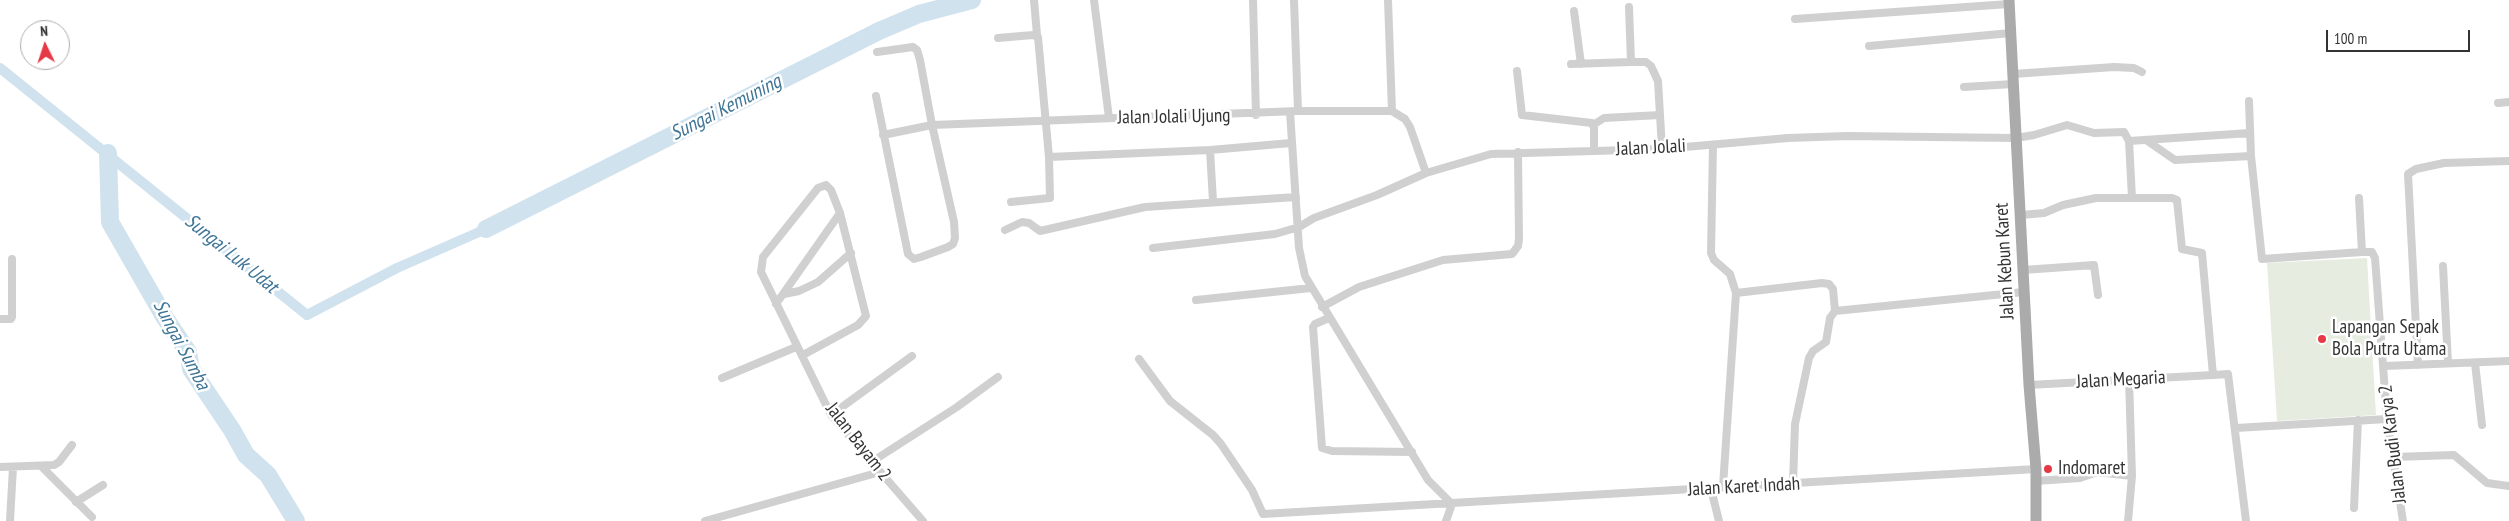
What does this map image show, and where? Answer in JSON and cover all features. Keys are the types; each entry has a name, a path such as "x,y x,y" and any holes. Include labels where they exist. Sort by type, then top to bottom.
{"main road":[{"name":"Jalan Kebun Karet","path":"2009,2 2028,386 2036,475 2036,521"}],"street":[{"path":"1011,202 1050,198 1049,157 1034,0"},
{"path":"1094,0 1109,118"},
{"path":"1253,0 1256,115"},
{"path":"1294,0 1294,112 1291,144 1299,227 1300,261 1311,288 1322,307 1428,480 1452,504 1446,521"},
{"path":"1388,0 1392,111 1405,119 1410,127 1426,173"},
{"path":"1795,20 2009,2"},
{"path":"1630,8 1632,62"},
{"path":"1574,11 1581,64"},
{"path":"1869,46 2011,33"},
{"path":"998,38 1037,35"},
{"path":"876,96 908,254 914,259 953,244 955,238 954,222 917,50 913,47 877,52"},
{"path":"1571,64 1646,62 1651,66 1658,81 1662,149"},
{"path":"1964,87 2114,67 2134,68 2142,72"},
{"path":"1517,71 1522,115 1593,125 1604,118 1660,115"},
{"path":"2249,101 2251,156 2262,259 2362,252 2359,198"},
{"path":"2498,103 2509,102"},
{"name":"Jalan Jolali Ujung","path":"883,135 932,125 1109,118 1256,115 1294,112 1392,111"},
{"path":"1593,125 1594,151"},
{"name":"Jalan Jolali","path":"1153,248 1275,234 1299,227 1314,218 1377,195 1426,173 1491,154 1662,149 1847,136 2016,138 2034,135 2067,125 2094,133 2124,132 2129,141"},
{"path":"2132,198 2129,141 2250,133"},
{"path":"2146,140 2175,160 2251,156"},
{"path":"1049,157 1210,150 1291,144"},
{"path":"1713,145 1711,254 1714,260 1730,274 1736,293 1723,486"},
{"path":"1210,150 1213,201"},
{"path":"1322,307 1360,287 1443,260 1507,255 1515,252 1519,239 1518,152"},
{"path":"2418,365 2408,174 2416,169 2444,163 2509,160"},
{"name":"Jalan Bayam 2","path":"840,213 828,186 821,186 764,257 761,272 796,347 802,355 831,415 873,461 880,472 923,521"},
{"path":"1005,230 1022,222 1029,223 1040,231 1145,207 1296,197"},
{"path":"2021,215 2048,213 2063,205 2088,199 2175,199 2178,203 2182,249 2202,253 2213,375 2228,374 2246,521"},
{"path":"802,355 865,319 864,304 840,213"},
{"path":"776,304 840,213"},
{"name":"Jalan Budi Karya 2","path":"2362,252 2372,252 2375,258 2385,366 2387,418 2403,521"},
{"path":"784,294 798,291 818,282 851,253"},
{"path":"0,327 0,319 11,319 12,317 12,259"},
{"path":"2023,270 2094,265 2098,295"},
{"path":"2443,266 2448,363"},
{"path":"1736,293 1822,282 1830,284 1833,289 1835,310 1830,318 1826,342 1813,351 1809,358 1795,424 1792,484"},
{"path":"1196,300 1311,288"},
{"path":"1835,310 2024,292"},
{"path":"1329,318 1315,324 1313,327 1322,448 1332,451 1412,452"},
{"path":"722,378 796,347"},
{"path":"831,415 912,356"},
{"path":"1139,359 1170,401 1213,436 1220,444 1252,490 1265,517"},
{"path":"2385,366 2509,361"},
{"path":"2475,362 2482,426"},
{"name":"Jalan Megaria","path":"2028,386 2129,378 2213,375"},
{"path":"873,461 957,407 998,377"},
{"path":"2128,521 2132,476 2129,378"},
{"path":"2236,428 2387,418"},
{"path":"2354,508 2358,420"},
{"path":"0,467 42,467 59,462 72,445"},
{"path":"2394,456 2454,456 2487,483 2509,486"},
{"path":"10,521 13,467"},
{"path":"42,467 92,517"},
{"path":"705,521 880,472"},
{"name":"Jalan Karet Indah","path":"1265,517 1723,486 2036,475 2080,478 2097,472 2132,476"},
{"path":"76,502 103,485"},
{"path":"1710,488 1719,521"}],"shaded area":[{"name":"Lapangan Sepak Bola Putra Utama","path":"2367,258 2376,415 2277,421 2267,263"}],"waterway":[{"name":"Sungai Kemuning","path":"486,229 879,31 919,14 972,0"},
{"name":"Sungai Luk Udat","path":"0,68 307,315 397,268 486,229"},
{"name":"Sungai Sumba","path":"108,153 110,222 165,318 188,352 191,369 232,430 246,455 268,475 296,521"}],"place":[{"name":"Lapangan Sepak Bola Putra Utama","path":"2322,339"},
{"name":"Indomaret","path":"2048,469"}]}
